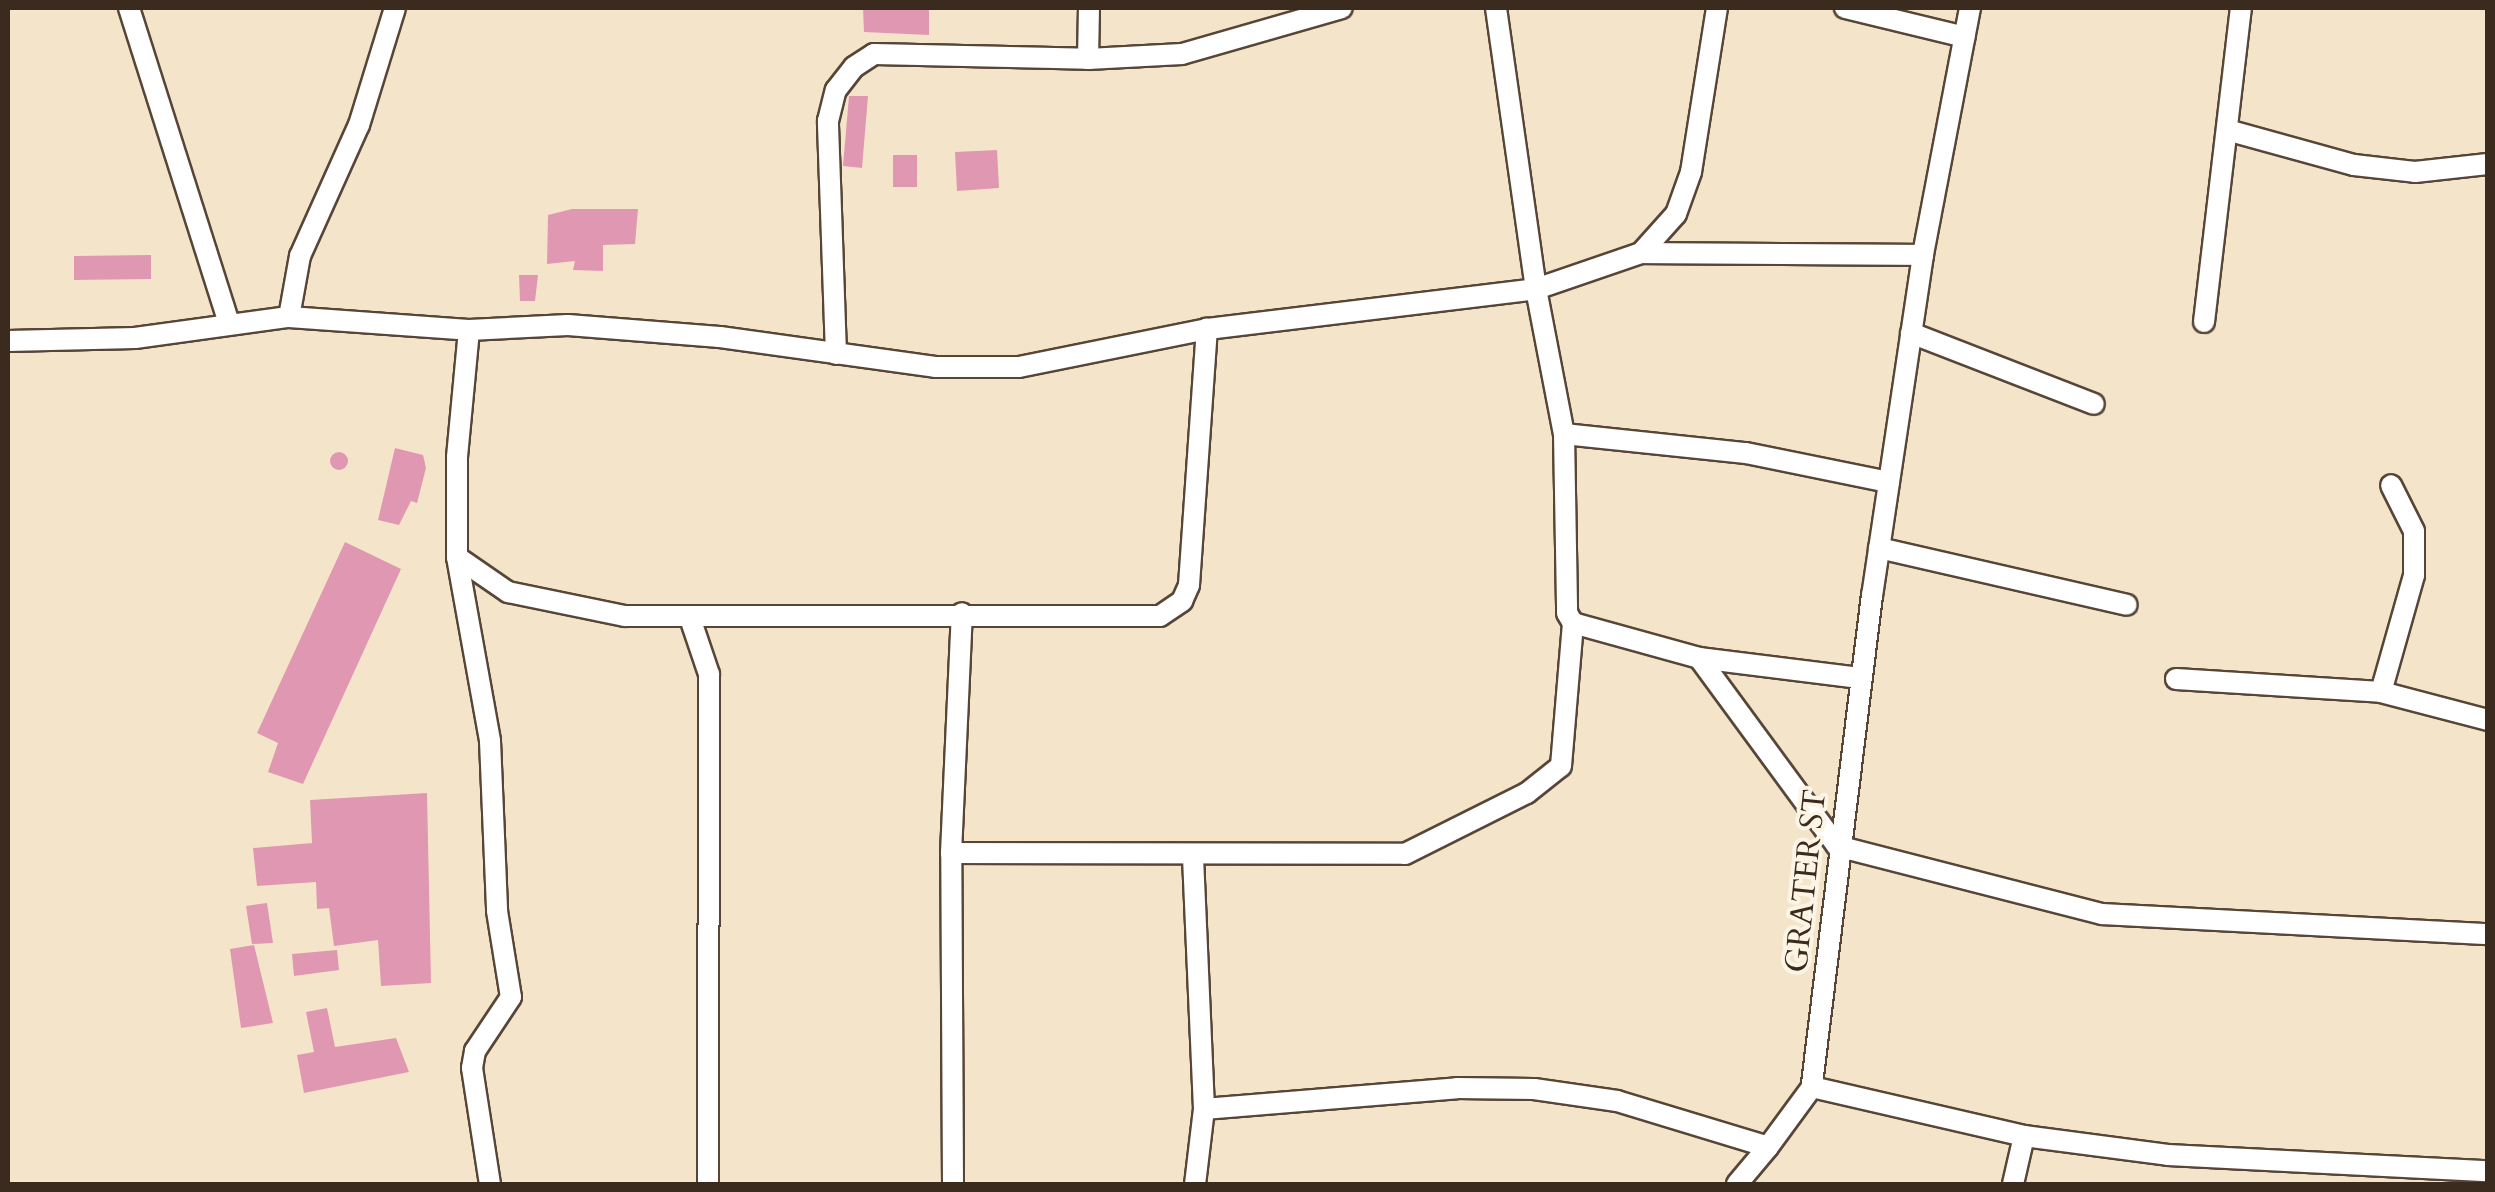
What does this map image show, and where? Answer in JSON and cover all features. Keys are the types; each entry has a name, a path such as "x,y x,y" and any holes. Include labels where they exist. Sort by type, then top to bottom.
{"street":[{"path":"129,8 228,320"},
{"path":"289,317 300,256 359,125 395,8"},
{"path":"1088,59 1089,8"},
{"path":"836,354 828,122 836,90 854,66 874,54 1088,59 1182,54 1342,8"},
{"path":"951,853 1193,857 1405,854 1527,793 1561,766 1573,623 1566,612 1564,434 1536,289 1496,8"},
{"path":"1640,253 1676,214 1691,172 1717,8"},
{"path":"1845,8 1965,37"},
{"name":"GRATER ST","path":"1812,1087 1837,846 1879,548 1923,255 1970,8"},
{"path":"2204,322 2241,8"},
{"path":"2227,130 2354,165 2415,172 2488,164"},
{"path":"8,342 134,338 228,320 289,317 470,330 568,325 934,366 1020,367 1207,329 1536,289 1640,253 1923,255"},
{"path":"457,558 508,592 557,608 690,618 962,613 1160,616 1182,601 1189,584 1207,329"},
{"path":"470,330 457,458 457,558 490,741 497,911 511,997 476,1051 472,1068 490,1184"},
{"path":"1911,333 2094,404"},
{"path":"1564,434 1746,454 1889,482"},
{"path":"2381,692 2414,575 2414,531 2392,485"},
{"path":"1879,548 2127,605"},
{"path":"953,1184 951,853 962,613"},
{"path":"690,618 709,674 708,1184"},
{"path":"1573,623 1699,658 1860,678"},
{"path":"1699,658 1837,846 2102,914 2488,934"},
{"path":"2176,679 2381,692 2488,720"},
{"path":"1193,857 1204,1109 1195,1184"},
{"path":"1736,1184 1812,1087 2024,1136 2168,1155 2488,1171"},
{"path":"1204,1109 1372,1100 1457,1088 1534,1089 1618,1100 1768,1147"},
{"path":"2012,1184 2024,1136"},
{"path":"2302,1184 2304,1161"}],"building":[{"path":"863,8 929,8 929,35 864,32"},
{"path":"849,96 868,96 862,168 843,166"},
{"path":"997,150 999,188 957,191 955,152"},
{"path":"893,155 917,155 917,187 893,187"},
{"path":"572,209 638,209 635,244 603,245 603,271 573,270 575,261 547,264 548,215"},
{"path":"151,255 151,279 74,280 74,256"},
{"path":"519,275 538,275 535,301 520,301"},
{"path":"395,448 423,455 426,468 417,503 411,501 399,525 378,520"},
{"path":"339,452 348,461 339,470 330,461"},
{"path":"345,542 401,569 303,784 268,772 278,743 257,733"},
{"path":"427,793 431,983 381,986 378,940 334,946 329,908 317,909 316,882 257,886 253,848 312,843 310,800"},
{"path":"267,903 273,943 252,944 246,906"},
{"path":"254,945 273,1023 241,1028 230,949"},
{"path":"337,950 339,970 294,976 292,954"},
{"path":"327,1008 335,1047 396,1038 409,1072 304,1093 297,1055 314,1052 306,1012"}]}
